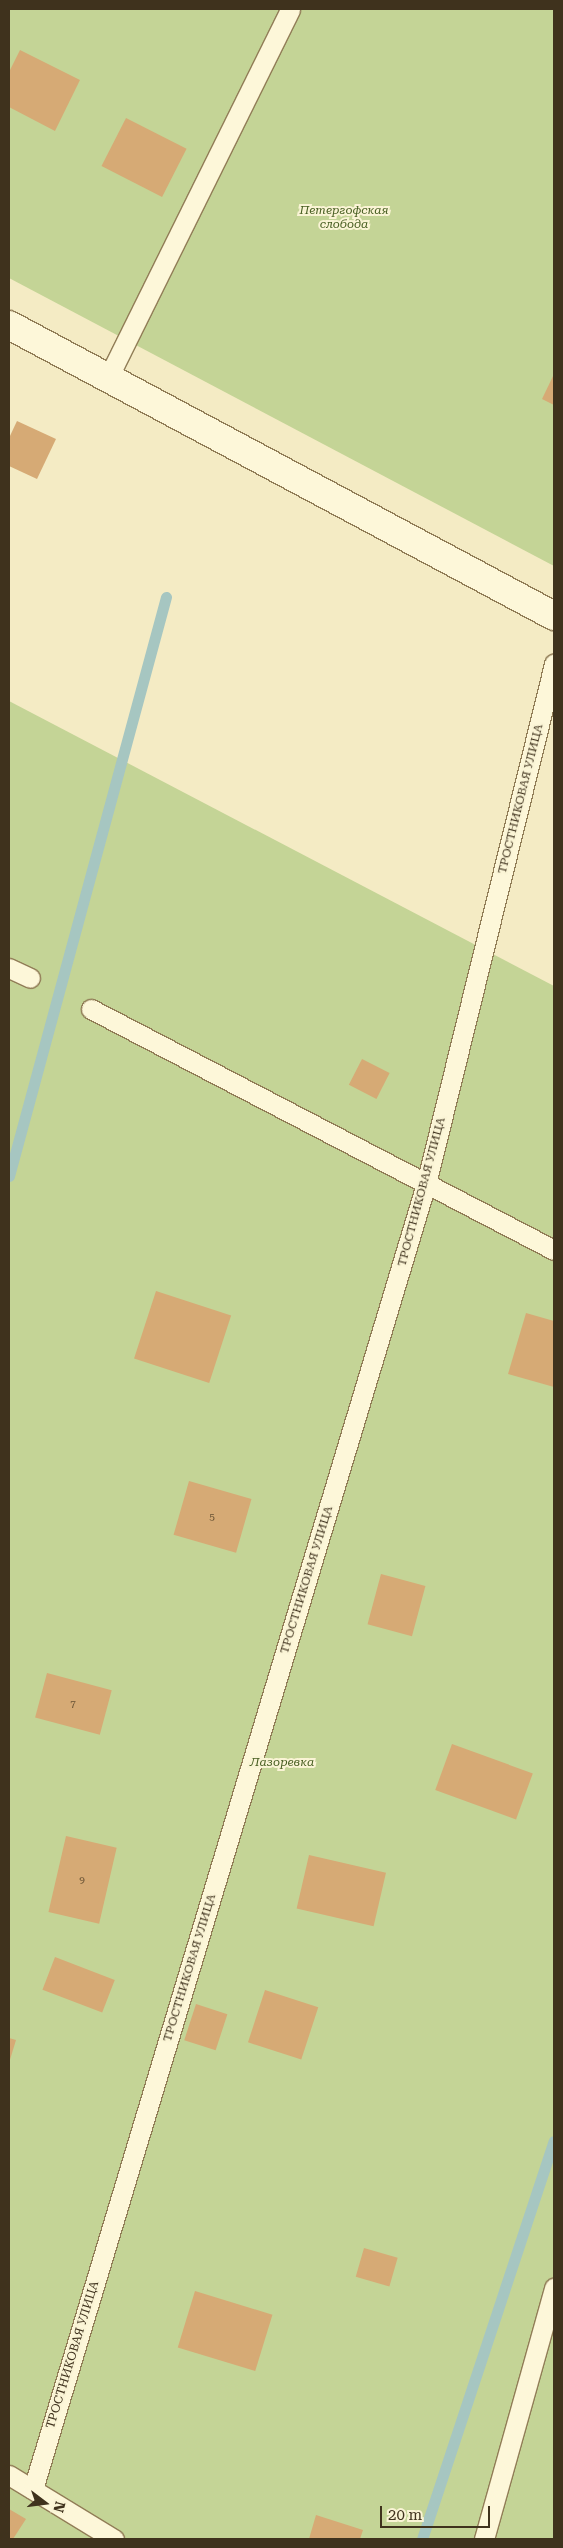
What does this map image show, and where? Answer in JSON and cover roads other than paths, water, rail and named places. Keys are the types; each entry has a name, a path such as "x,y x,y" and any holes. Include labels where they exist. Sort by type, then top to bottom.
{"street":[{"path":"9,325 554,616"}],"lane":[{"path":"108,378 290,9"},
{"name":"ТРОСТНИКОВАЯ УЛИЦА","path":"33,2489 426,1184 554,664"},
{"path":"9,968 30,978"},
{"path":"91,1009 554,1250"},
{"path":"484,2539 554,2288"},
{"path":"9,2475 114,2539"}],"waterway":[{"path":"9,1176 166,597"},
{"path":"422,2539 554,2141"}],"park label":[{"name":"Петергофская слобода","path":"344,218"},
{"name":"Лазоревка","path":"282,1763"}]}
